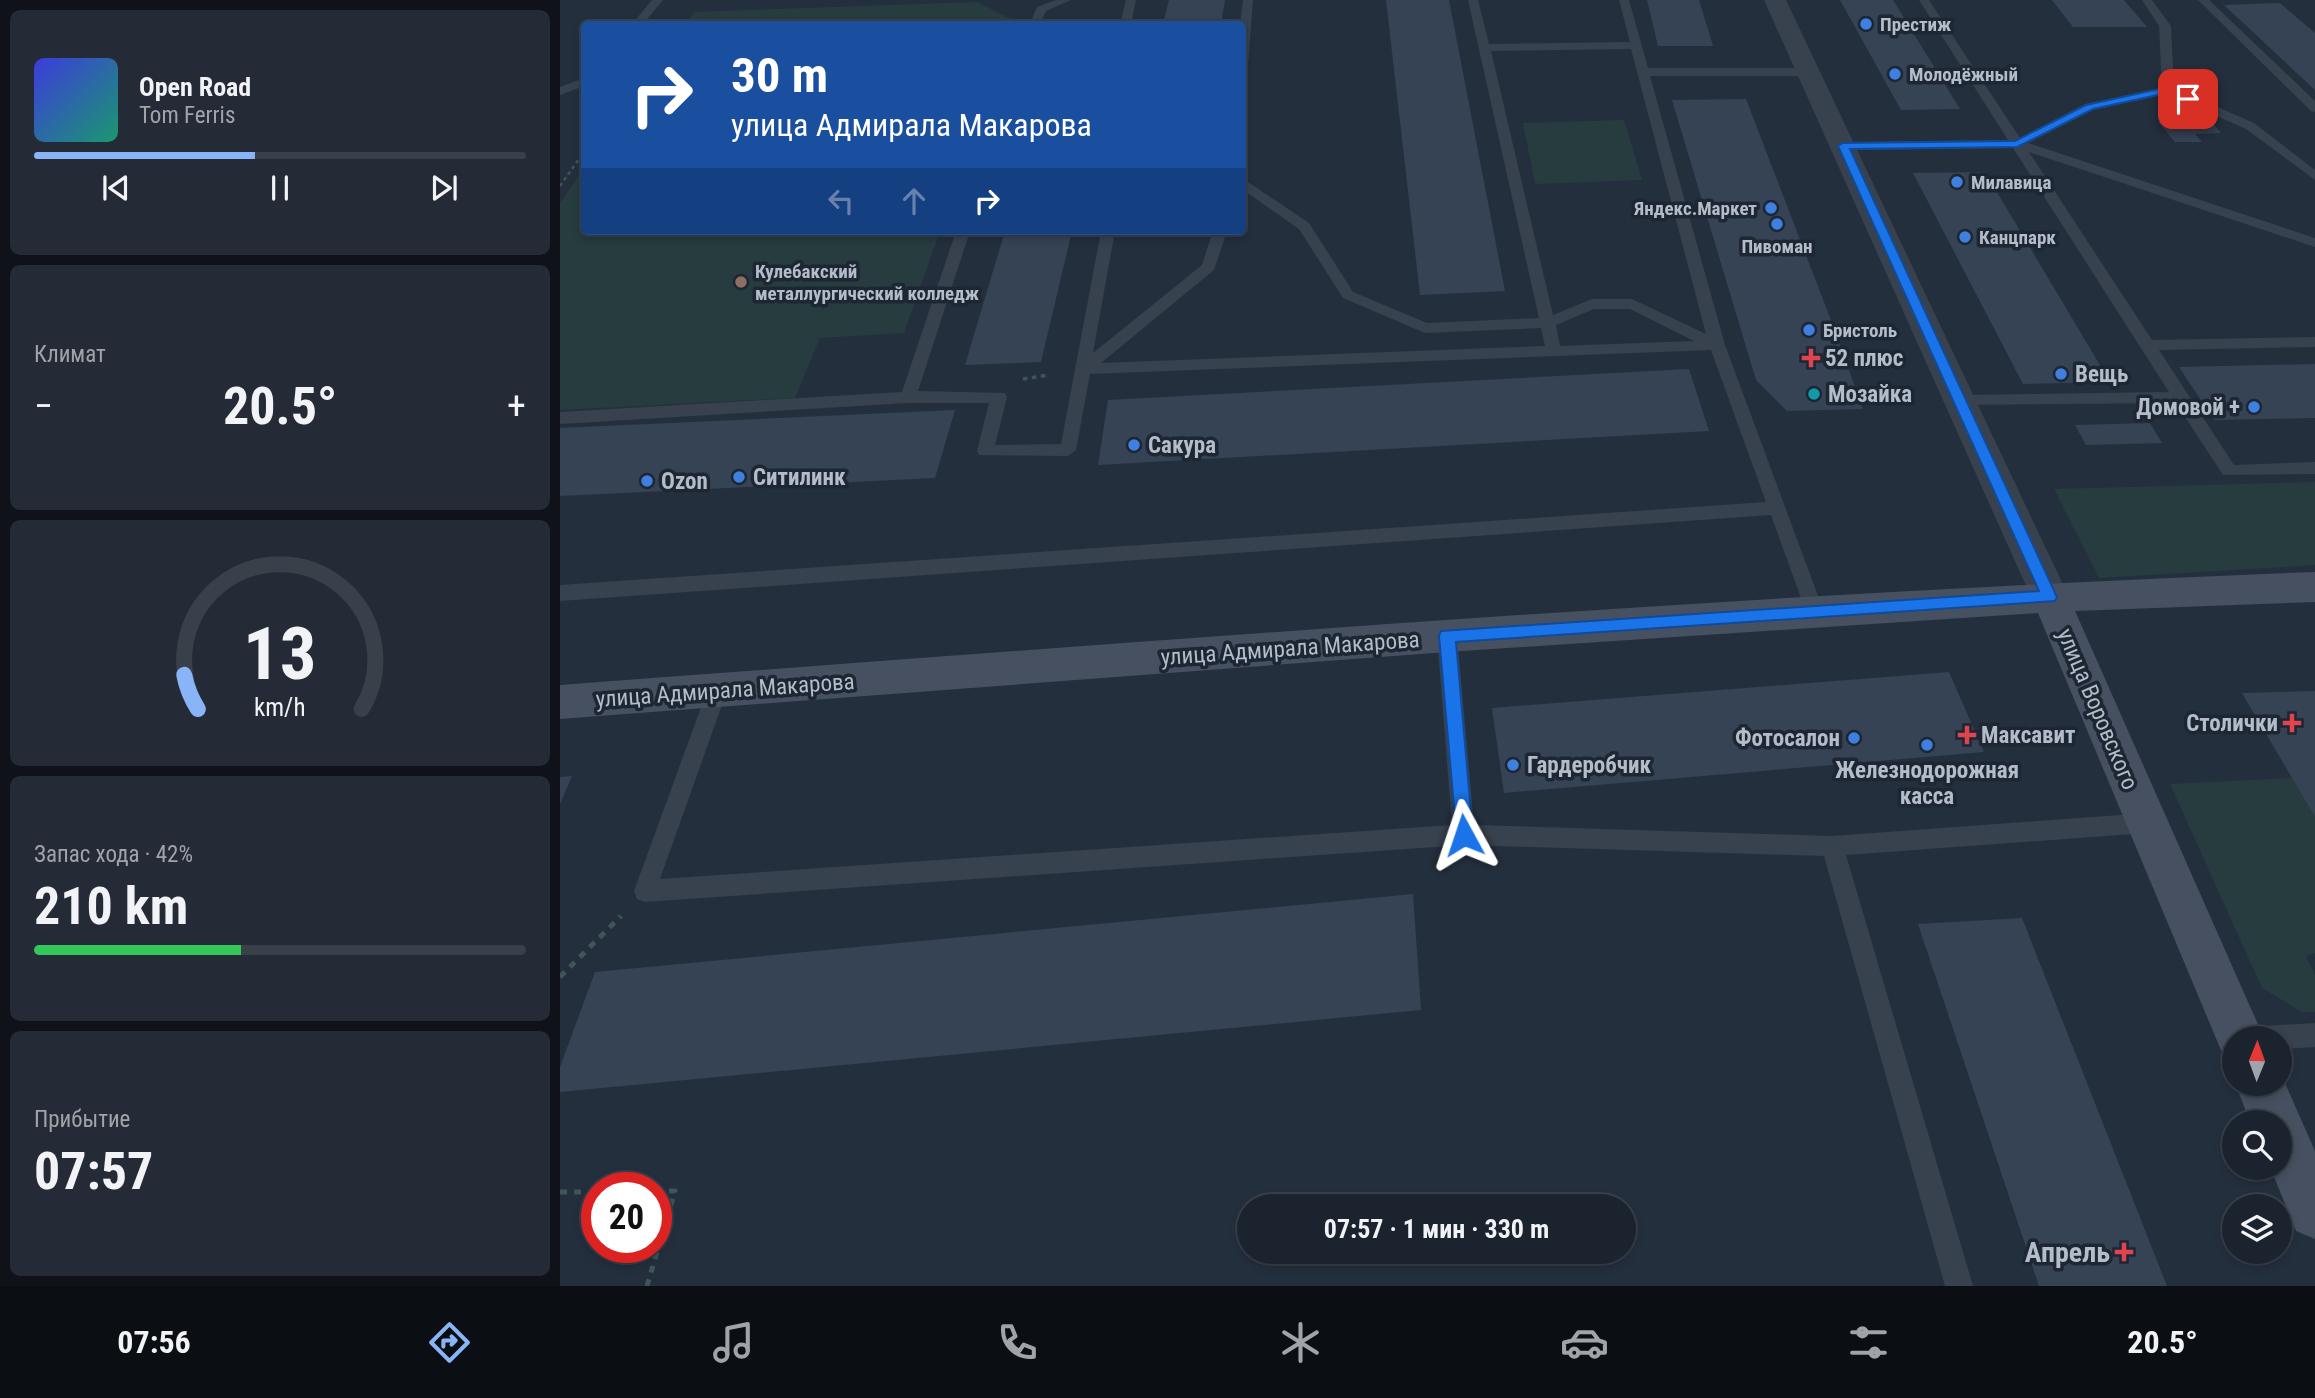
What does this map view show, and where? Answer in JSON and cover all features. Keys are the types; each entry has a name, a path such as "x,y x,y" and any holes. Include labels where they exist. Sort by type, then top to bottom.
{"street":[{"name":"улица Воровского","path":"1776,0 2050,597 2235,1026"},
{"name":"улица Адмирала Макарова","path":"560,702 1447,636 2050,597 2315,587"},
{"path":"2292,1159 2315,1212"}],"lane":[{"path":"640,21 657,0"},
{"path":"1036,21 1041,9 1066,0"},
{"path":"1127,21 1131,0"},
{"path":"1246,22 1248,0"},
{"path":"1473,0 1554,351"},
{"path":"1624,0 1717,345 1815,612"},
{"path":"1924,0 2229,471 2315,468"},
{"path":"2147,0 2165,26 2168,90"},
{"path":"2203,0 2315,108"},
{"path":"1484,48 1635,44"},
{"path":"1643,72 1809,72"},
{"path":"560,81 581,81"},
{"path":"560,91 581,82"},
{"path":"2017,144 2090,107 2168,90 2250,126 2315,176"},
{"path":"1843,146 2017,144 2315,243"},
{"path":"1246,185 1304,226 1348,295 1425,328 1547,323 1592,304 1632,304 1717,345"},
{"path":"908,397 962,235"},
{"path":"560,418 908,397 999,397 985,451 1068,450 1107,235"},
{"path":"1084,369 1209,267 1219,235"},
{"path":"2148,345 2315,342"},
{"path":"1084,369 1717,345"},
{"path":"1961,401 2180,397"},
{"path":"560,593 1776,508"},
{"path":"1447,636 1464,835"},
{"path":"718,691 645,891 1464,835 1832,846 2147,823"},
{"path":"1832,846 1959,1286"},
{"path":"2292,1036 2315,1035"}],"path":[{"path":"560,186 581,156"},
{"path":"560,977 645,891"},
{"path":"560,1192 581,1192"},
{"path":"647,1286 654,1263"}],"green space":[{"path":"977,2 1015,21 688,21 694,12"},
{"path":"1624,120 1642,180 1535,184 1523,123"},
{"name":"Кулебакский металлургический колледж","path":"581,172 581,235 939,235 904,333 820,338 795,398 560,410 560,203"},
{"path":"2315,482 2315,565 2099,578 2054,489"},
{"path":"2293,778 2315,817 2315,953 2306,956 2315,975 2315,1012 2302,1012 2262,988 2170,784"}],"building":[{"path":"1169,0 1225,0 1222,21 1164,21"},
{"path":"1386,0 1449,0 1505,291 1420,295"},
{"path":"1647,0 1699,0 1713,46 1658,46"},
{"path":"1840,0 1893,0 1960,109 1901,110"},
{"path":"2052,0 2124,0 2147,27 2073,27"},
{"path":"2280,3 2315,33 2315,90 2224,5"},
{"path":"1746,99 1863,409 1787,411 1756,380 1672,100"},
{"path":"2210,120 2221,133 2195,134 2202,142 2175,142 2158,122"},
{"path":"1985,172 2110,382 2023,384 1913,173"},
{"path":"1004,235 1071,235 1041,362 965,365"},
{"path":"2315,364 2315,418 2214,420 2179,367"},
{"path":"1689,369 1709,431 1098,465 1108,400"},
{"path":"955,410 935,478 560,496 560,428"},
{"path":"2150,423 2162,443 2086,445 2075,425"},
{"path":"1949,672 1984,752 1504,793 1492,708"},
{"path":"2315,691 2315,817 2242,693"},
{"path":"572,776 560,804 560,777"},
{"path":"1413,894 1421,1010 560,1092 560,1067 595,972"},
{"path":"2022,918 2167,1286 2039,1286 1918,924"}],"place":[{"name":"Престиж","path":"1866,24"},
{"name":"Молодёжный","path":"1895,74"},
{"name":"Милавица","path":"1957,182"},
{"name":"Яндекс.Маркет","path":"1771,208"},
{"name":"Пивоман","path":"1777,224"},
{"name":"Канцпарк","path":"1965,237"},
{"name":"Кулебакский металлургический колледж","path":"741,282"},
{"name":"Бристоль","path":"1809,330"},
{"name":"52 плюс","path":"1811,358"},
{"name":"Вещь","path":"2061,374"},
{"name":"Мозайка","path":"1814,394"},
{"name":"Домовой +","path":"2254,407"},
{"name":"Сакура","path":"1134,445"},
{"name":"Ситилинк","path":"739,477"},
{"name":"Ozon","path":"647,481"},
{"name":"Столички","path":"2292,723"},
{"name":"Максавит","path":"1967,735"},
{"name":"Фотосалон","path":"1854,738"},
{"name":"Железнодорожная касса","path":"1927,745"},
{"name":"Гардеробчик","path":"1513,765"},
{"name":"Апрель","path":"2124,1252"}],"route":[{"path":"1464,835 1447,636 2050,597 1843,146 2017,144 2090,107 2168,90 2188,99"}]}
